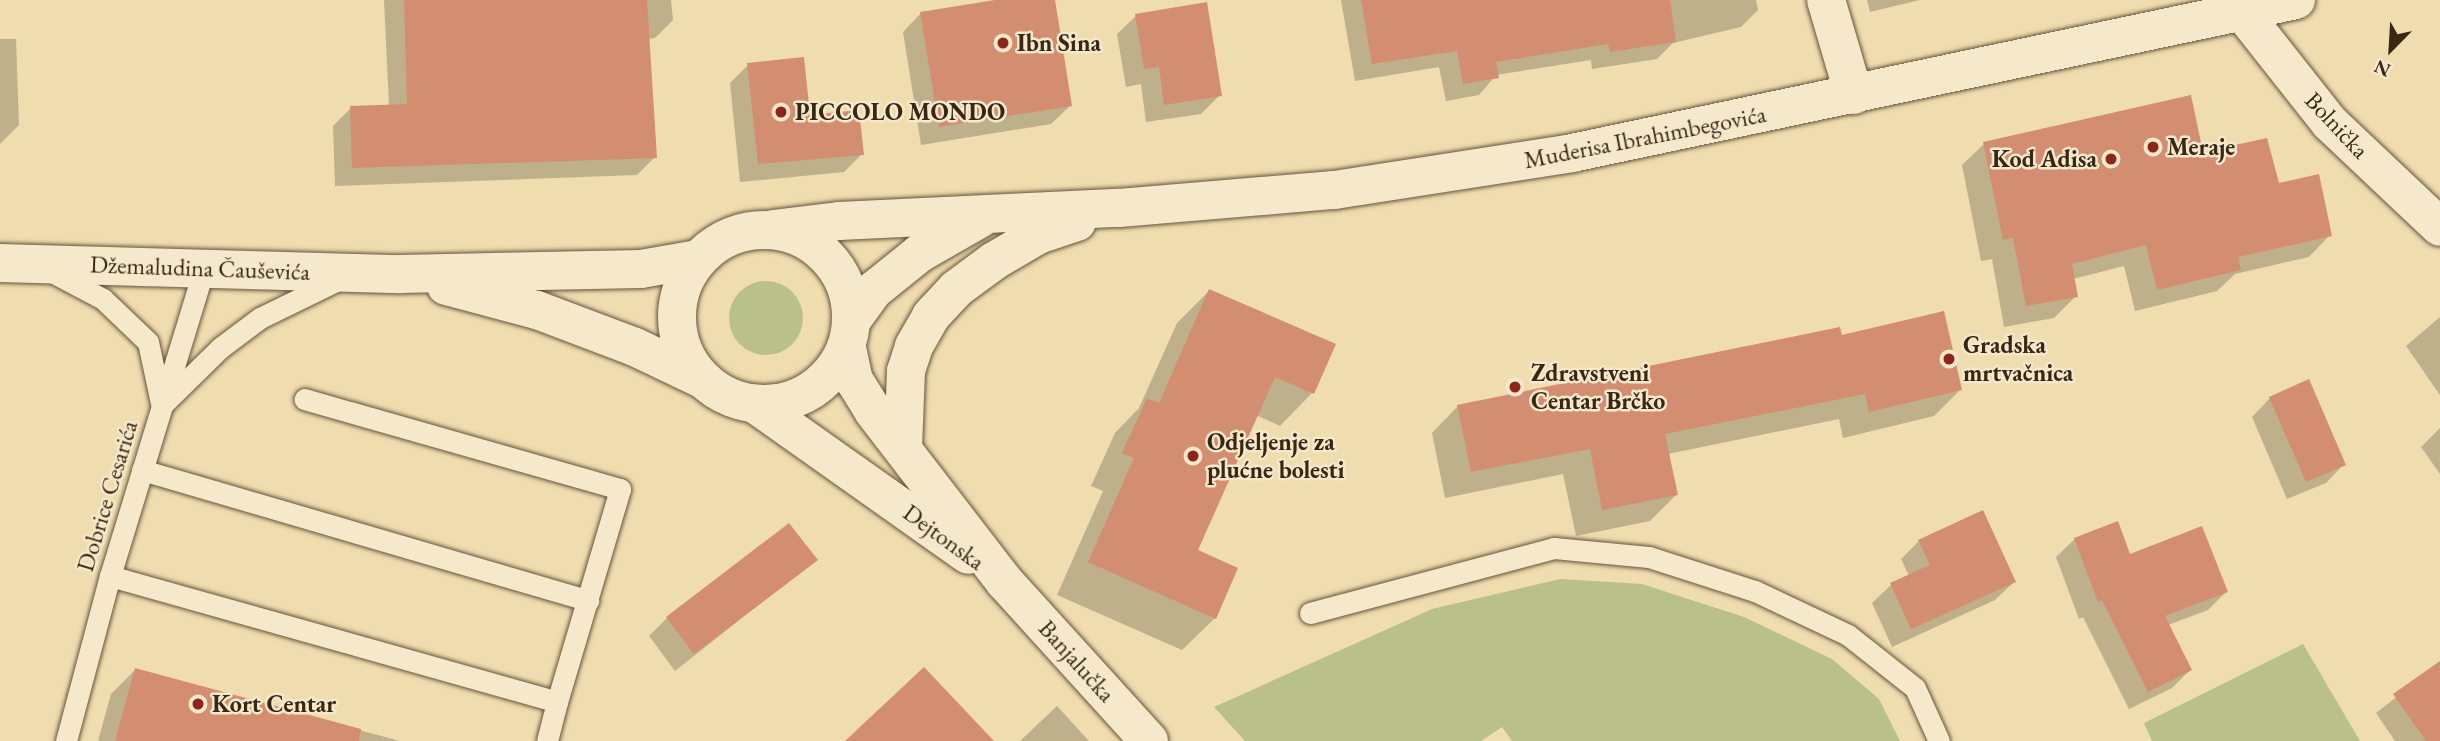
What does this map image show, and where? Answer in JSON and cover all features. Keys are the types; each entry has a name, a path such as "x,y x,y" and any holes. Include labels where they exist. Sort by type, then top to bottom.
{"main road":[{"path":"1826,0 1854,95"},
{"name":"Muderisa Ibrahimbegovića","path":"773,229 839,221 1119,208 1347,188 1572,153 2296,0"},
{"name":"Bolnička","path":"2243,13 2330,122 2440,227"},
{"path":"903,449 906,371 914,346 940,307 994,261 1038,235 1119,208"},
{"name":"Muderisa Ibrahimbegovića","path":"849,334 874,290 920,253 986,215"},
{"path":"773,229 818,247 836,266 849,291 849,334 833,373 811,391 785,402 755,404 728,397 704,380 687,358 678,333 677,307 684,281 698,259 718,242 742,231 773,229"},
{"name":"Džemaludina Čauševića","path":"16,263 400,274 641,269 698,259"},
{"name":"Džemaludina Čauševića","path":"400,274 537,310 635,347 704,380"},
{"name":"Dejtonska","path":"849,334 854,380 1004,581"},
{"name":"Dejtonska","path":"755,404 1004,581"},
{"name":"Banjalučka","path":"1004,581 1149,741"}],"lane":[{"path":"16,263 103,299 148,342 162,405"},
{"name":"Dobrice Cesarića","path":"66,741 110,576 204,268"},
{"path":"162,405 220,348 260,318 306,292 359,272"},
{"path":"305,399 620,489 547,741"},
{"path":"142,470 587,600"},
{"path":"1310,612 1554,548 1649,557 1755,591 1848,635 1915,688 1939,741"},
{"path":"110,576 557,702"}],"green space":[{"path":"766,281 787,287 797,297 803,318 797,339 787,349 766,355 745,349 735,339 729,318 735,297 745,287"},
{"path":"1560,579 1642,584 1744,617 1832,659 1879,699 1900,741 1512,741 1502,727 1481,741 1245,741 1214,707 1432,609"},
{"path":"2303,644 2360,741 2152,741 2144,723"}],"building":[{"path":"404,0 647,0 657,158 352,168 350,106 407,104"},
{"path":"995,0 1055,0 1072,106 939,127 920,12"},
{"path":"1361,0 1670,0 1676,42 1610,52 1608,44 1496,62 1499,78 1463,84 1457,51 1372,64"},
{"path":"1207,2 1222,96 1164,105 1159,67 1144,69 1135,14"},
{"name":"PICCOLO MONDO","path":"804,57 810,115 859,110 864,155 758,164 747,63"},
{"path":"2191,95 2203,152 2267,138 2279,183 2319,174 2332,236 2238,257 2241,270 2157,290 2146,245 2072,264 2078,297 2026,306 2013,238 2003,240 1983,142"},
{"name":"Odjeljenje za plućne bolesti","path":"1209,289 1336,344 1314,394 1275,377 1198,550 1238,568 1216,619 1088,562 1134,458 1122,453 1147,398 1159,403"},
{"path":"1944,311 1962,390 1869,412 1865,394 1665,434 1678,495 1602,510 1590,449 1471,472 1457,405 1840,327 1842,335"},
{"path":"2309,379 2346,465 2306,482 2269,397"},
{"path":"1983,510 2016,582 1911,629 1890,583 1930,565 1918,540"},
{"path":"2118,521 2130,554 2202,526 2228,592 2165,616 2192,670 2148,692 2102,600 2098,602 2074,538"},
{"path":"789,523 818,560 694,654 666,617"},
{"path":"2440,661 2440,741 2426,741 2393,694"},
{"path":"924,667 994,741 845,741"},
{"name":"Kort Centar","path":"135,668 361,729 359,741 115,741"}],"place":[{"name":"Ibn Sina","path":"1003,43"},
{"name":"PICCOLO MONDO","path":"781,112"},
{"name":"Meraje","path":"2153,147"},
{"name":"Kod Adisa","path":"2111,159"},
{"name":"Gradska mrtvačnica","path":"1949,359"},
{"name":"Zdravstveni Centar Brčko","path":"1515,387"},
{"name":"Odjeljenje za plućne bolesti","path":"1193,456"},
{"name":"Kort Centar","path":"198,704"}]}
